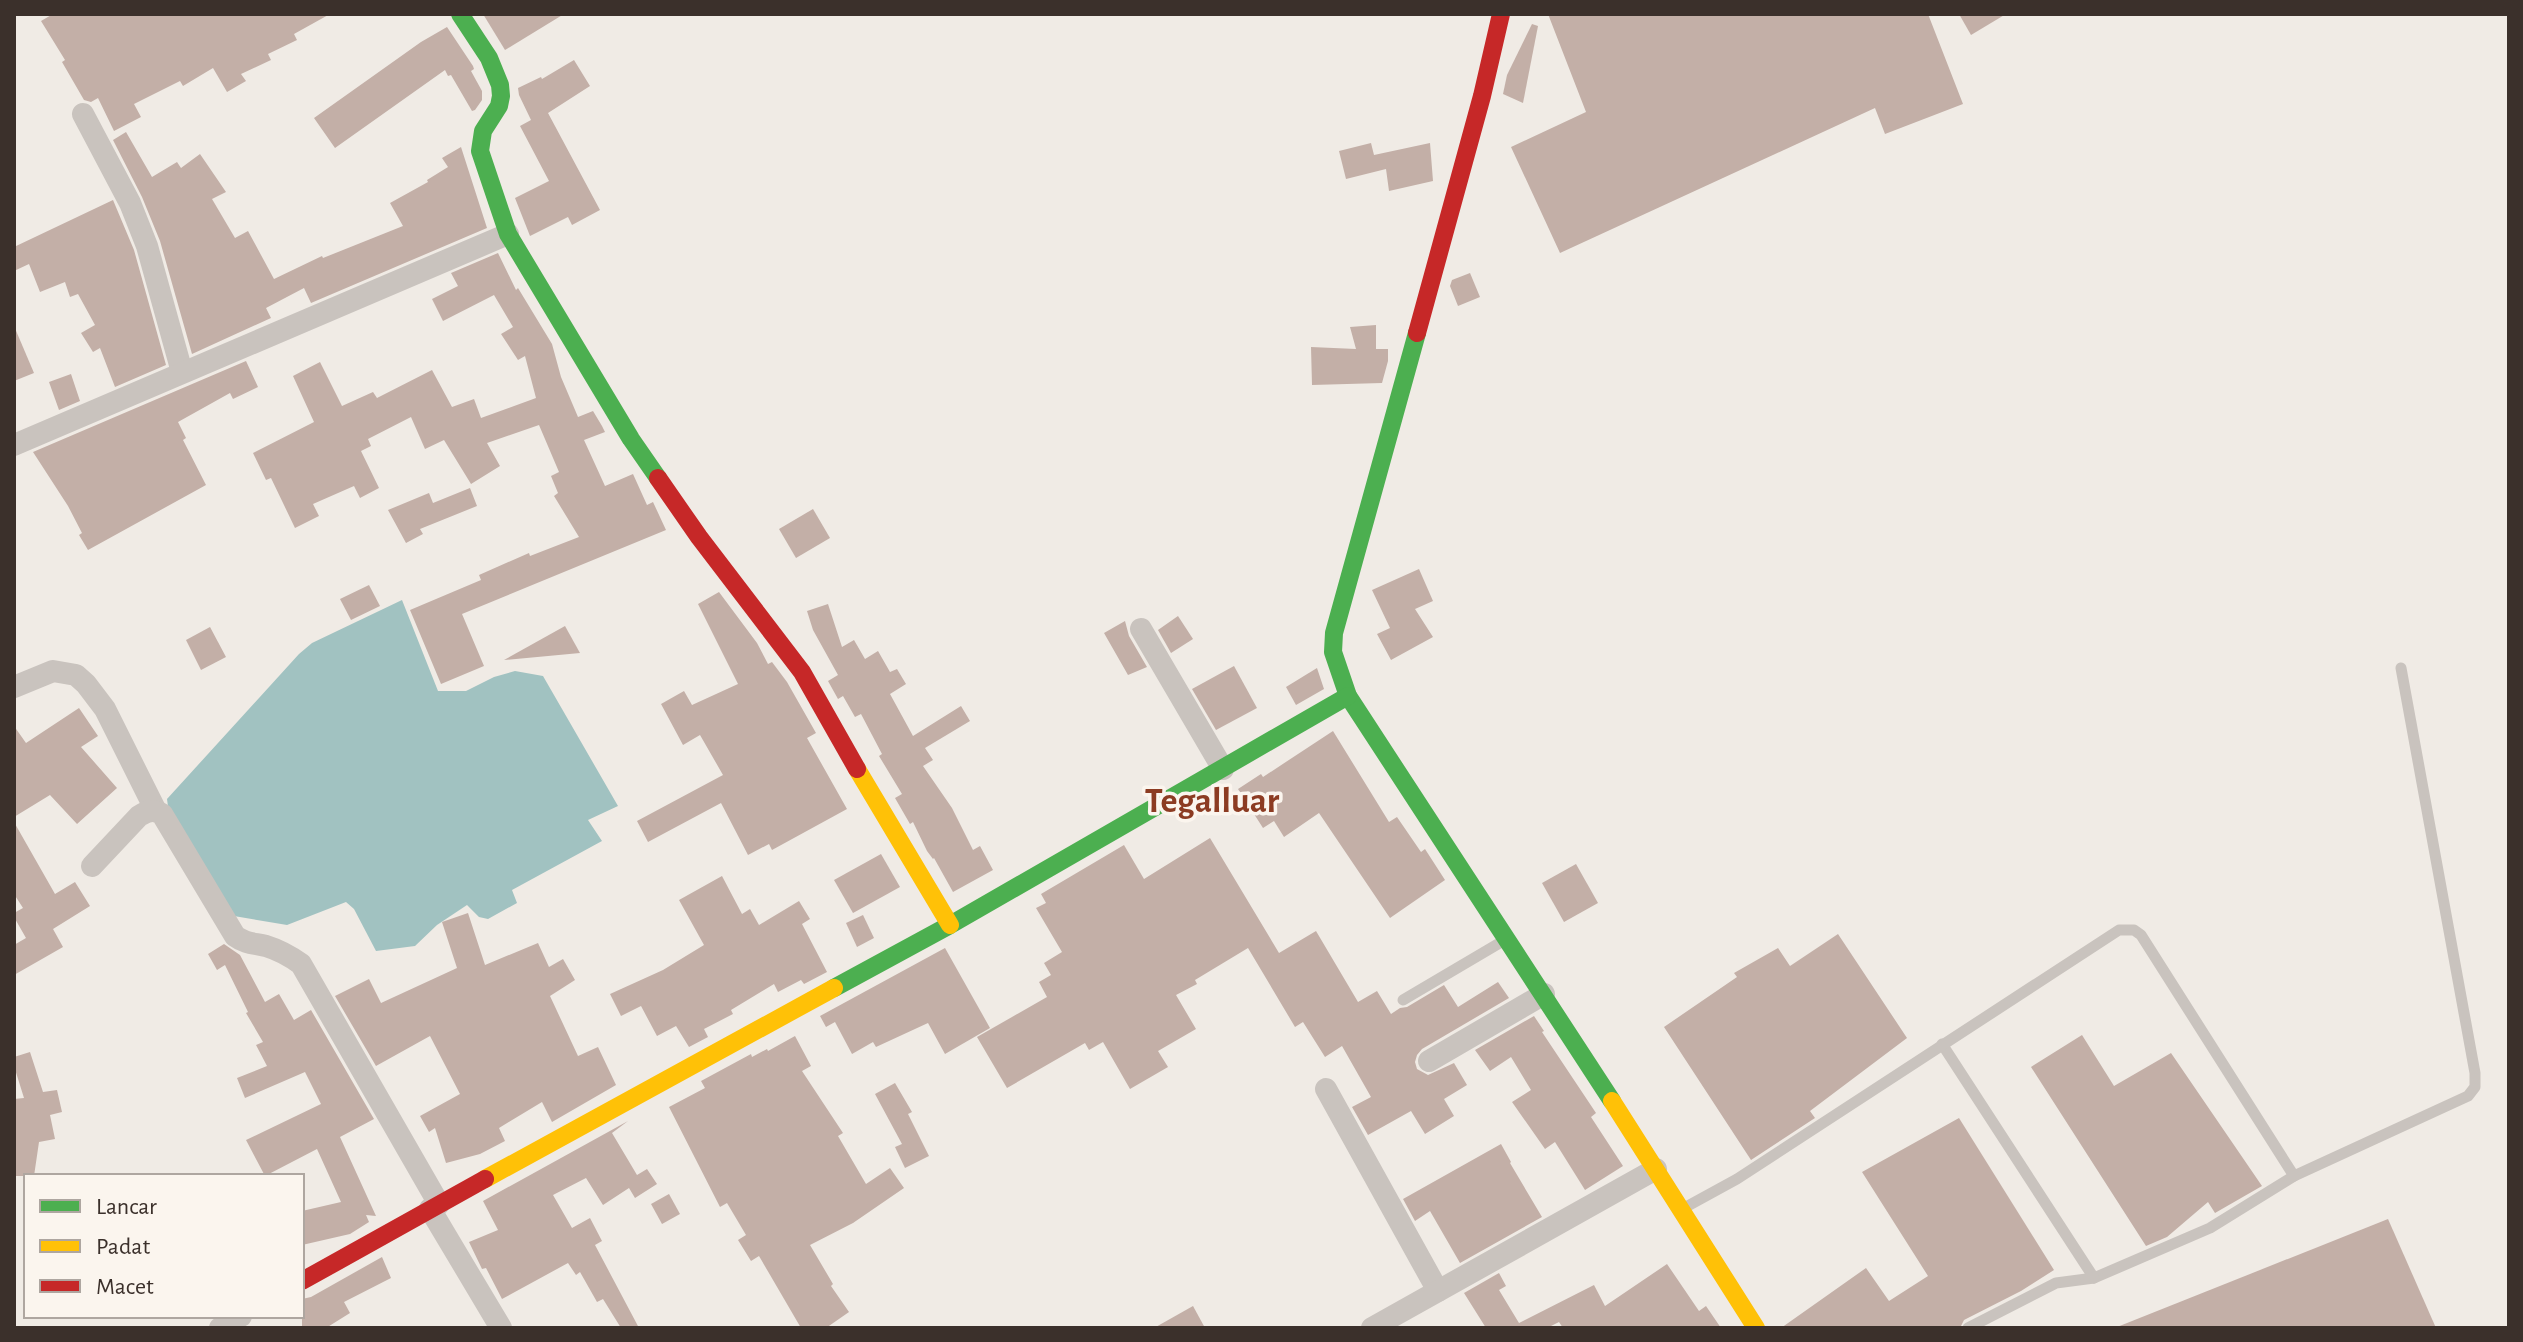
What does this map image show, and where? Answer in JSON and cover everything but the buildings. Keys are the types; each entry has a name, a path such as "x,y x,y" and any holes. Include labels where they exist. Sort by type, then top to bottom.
{"street":[{"path":"460,14 477,36 491,63 500,93 498,108 483,127 479,139 480,151 508,234 631,439 699,537 802,672 950,925"},
{"path":"1501,14 1482,96 1334,633 1333,652 1348,696 1544,994 1756,1328"},
{"path":"83,114 130,203 147,246 182,372"},
{"path":"14,445 508,234"},
{"path":"1141,629 1223,769"},
{"path":"14,687 53,671 76,675 105,709 156,811"},
{"path":"304,1280 950,925 1348,696"},
{"path":"92,866 139,816 147,811 156,811 162,814 235,936 245,943 288,954 301,964 501,1328"},
{"path":"1429,1061 1544,994"},
{"path":"1326,1089 1438,1291"},
{"path":"1372,1328 1656,1169"},
{"path":"220,1328 238,1318"}],"lane":[{"path":"1968,1328 2056,1283 2094,1278 2210,1228 2294,1176 2457,1102 2468,1096 2475,1087 2475,1073 2401,668"},
{"path":"1681,1210 1737,1179 2119,930 2134,930 2141,935 2294,1176"},
{"path":"1403,1000 1507,939"},
{"path":"1942,1044 2094,1278"}],"water":[{"path":"402,600 438,691 466,691 515,671 543,676 618,806 588,820 602,841 512,890 517,903 488,919 479,917 467,905 437,925 415,946 376,951 354,909 346,902 287,925 228,915 169,814 167,799 299,654 312,643"}],"traffic: fast":[{"path":"460,14 489,58 500,85 499,106 483,131 480,151 508,234 631,439 658,478"},
{"path":"1417,333 1334,633 1333,652 1348,696 1612,1101"},
{"path":"834,988 950,925 1348,696"}],"traffic: slow":[{"path":"857,769 950,925"},
{"path":"485,1179 834,988"},
{"path":"1612,1101 1756,1328"}],"traffic: jam":[{"path":"1417,333 1482,96 1501,14"},
{"path":"658,478 802,672 857,769"},
{"path":"304,1280 485,1179"}],"district":[{"name":"Tegalluar","path":"1212,801"}]}
